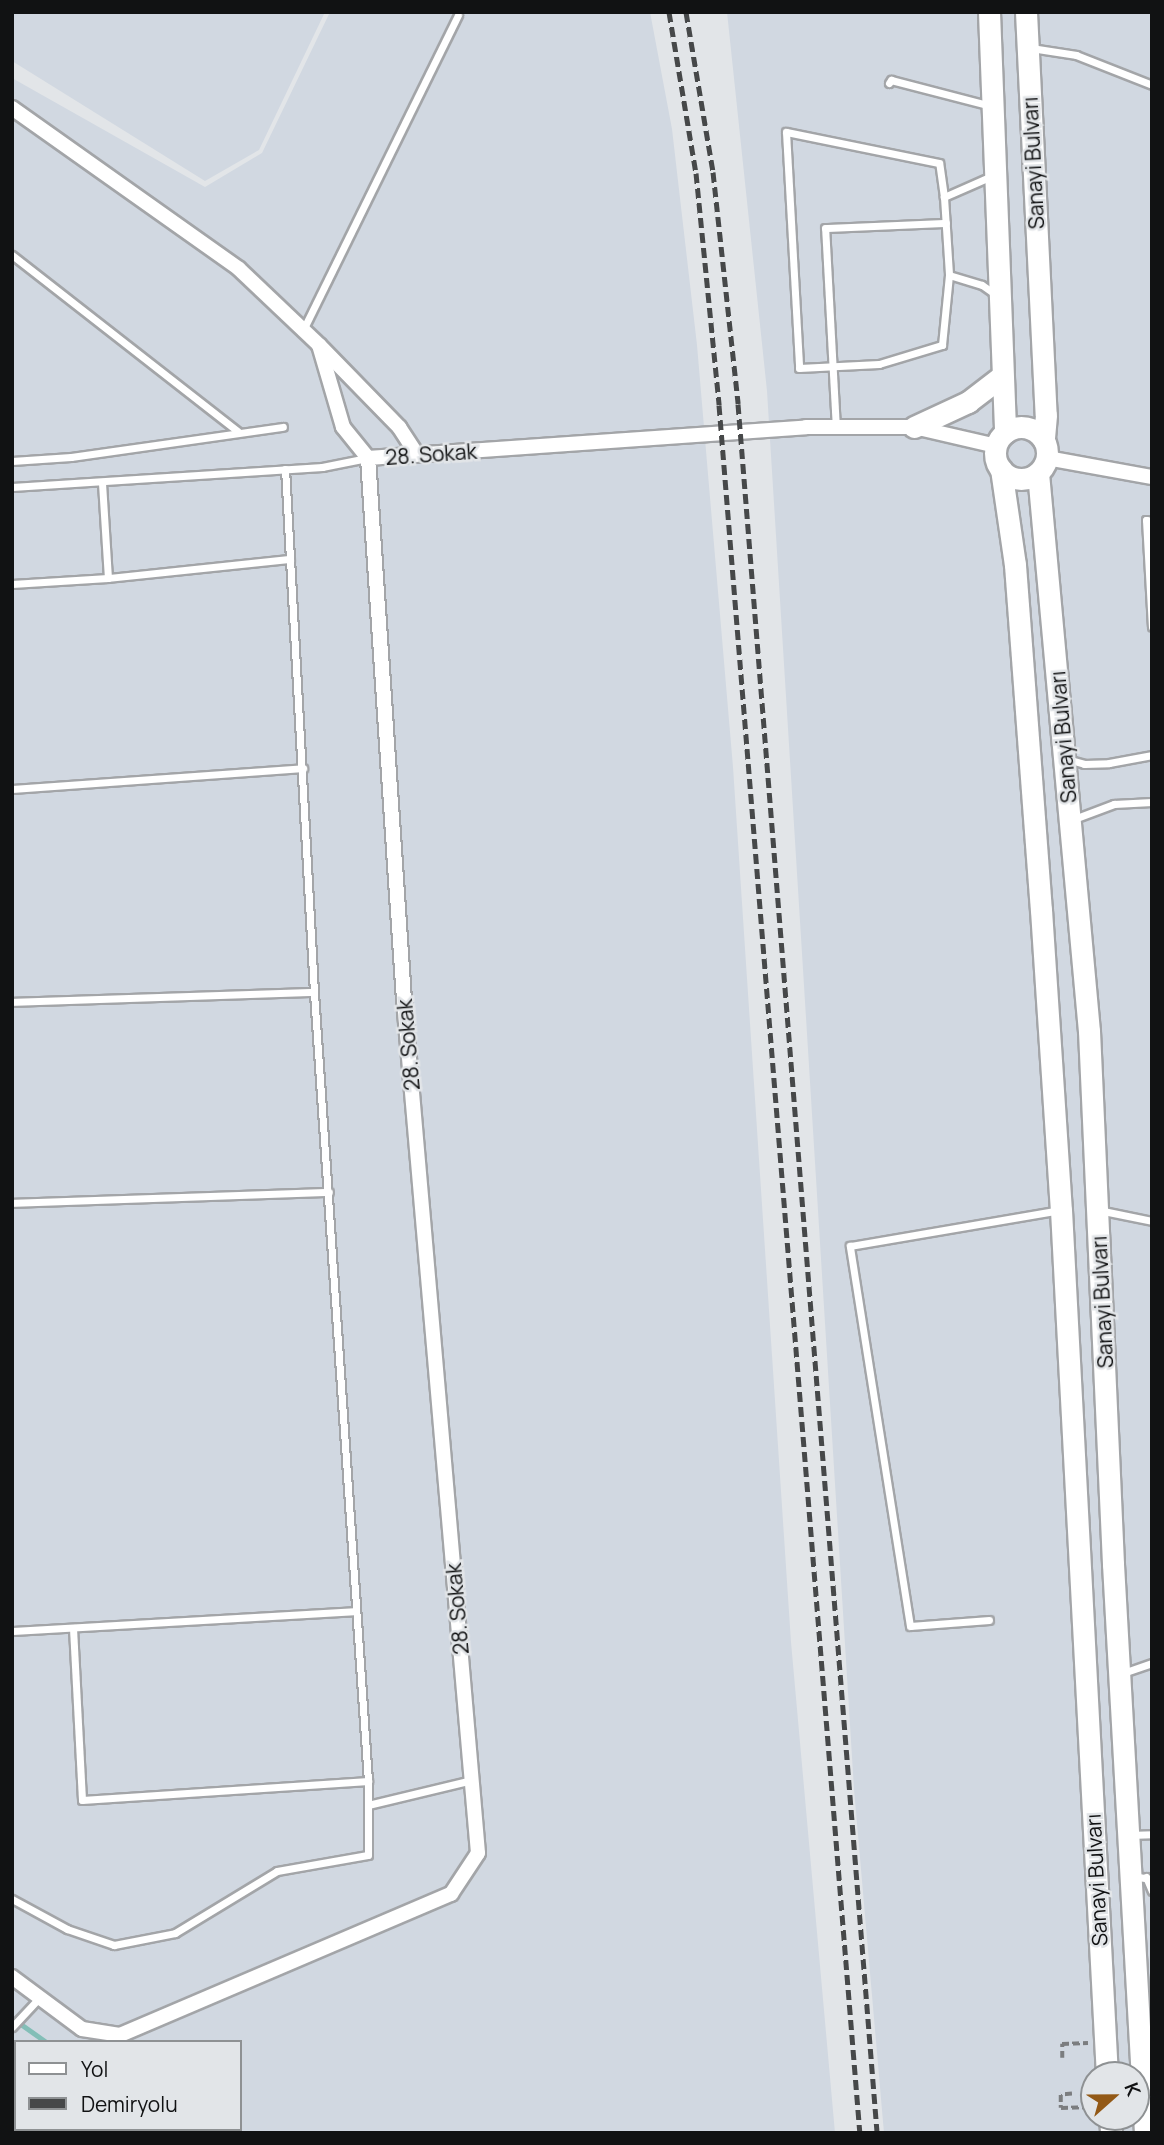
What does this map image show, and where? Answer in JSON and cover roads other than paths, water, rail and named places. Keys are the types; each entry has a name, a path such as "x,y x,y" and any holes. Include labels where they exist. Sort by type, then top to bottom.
{"main road":[{"name":"Sanayi Bulvarı","path":"989,12 1002,376 1001,440"},
{"name":"Sanayi Bulvarı","path":"1026,12 1046,415 1043,457 1065,758 1090,1031 1119,1674 1129,1835 1143,1877 1145,2133"},
{"path":"914,427 968,402 1002,376"},
{"path":"1021,427 1038,433 1043,457 1031,477 1015,478 1002,470 997,463 1001,440 1021,427"},
{"name":"Sanayi Bulvarı","path":"1002,470 1015,565 1061,1210 1106,2061"}],"street":[{"path":"12,108 239,269 319,345 399,427 416,455"},
{"path":"319,345 343,427 368,458"},
{"name":"28. Sokak","path":"41,1997 82,2029 120,2035 451,1894 478,1853 404,1000 368,458 806,427 914,427 1001,440"},
{"path":"1043,457 1152,477"},
{"path":"12,1977 41,1997"}],"lane":[{"path":"302,330 458,15"},
{"path":"1027,48 1076,55 1152,85"},
{"path":"889,83 891,80 992,106"},
{"path":"786,132 939,163 944,197 949,275 942,345 879,364 799,369 786,132"},
{"path":"944,197 995,175"},
{"path":"836,429 825,228 946,223"},
{"path":"12,255 237,432"},
{"path":"949,275 982,285 999,296"},
{"path":"12,461 71,457 283,427"},
{"path":"12,487 322,467 368,458"},
{"path":"12,1899 67,1929 114,1945 175,1933 277,1871 368,1855 368,1781 354,1611 314,992 285,470"},
{"path":"102,483 108,578"},
{"path":"1152,521 1146,520 1152,626"},
{"path":"12,584 108,578 290,559"},
{"path":"1065,758 1084,764 1097,764 1152,755"},
{"path":"12,789 303,768"},
{"path":"1071,821 1089,811 1114,804 1152,802"},
{"path":"12,1002 314,992"},
{"path":"12,1203 329,1192"},
{"path":"989,1620 910,1626 850,1246 1061,1210"},
{"path":"1097,1210 1152,1221"},
{"path":"12,1631 354,1611"},
{"path":"73,1628 82,1800 368,1781"},
{"path":"1119,1674 1152,1663"},
{"path":"368,1805 472,1780"},
{"path":"1129,1835 1152,1834"},
{"path":"1143,1877 1152,1891"},
{"path":"12,2028 41,1997"}],"waterway":[{"path":"12,2018 43,2040"}],"railway":[{"path":"669,12 696,173 719,405 860,2133"},
{"path":"686,12 713,172 738,404 877,2133"}]}
